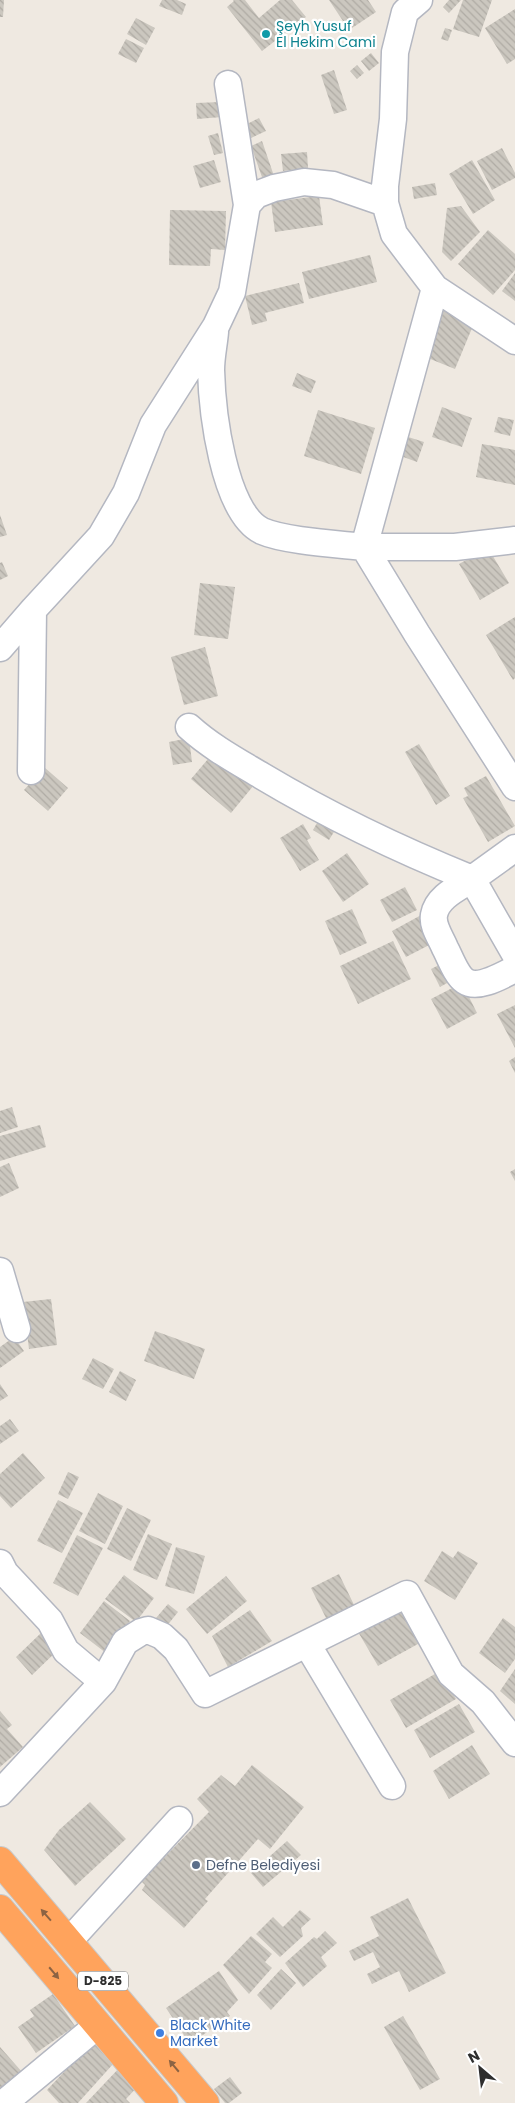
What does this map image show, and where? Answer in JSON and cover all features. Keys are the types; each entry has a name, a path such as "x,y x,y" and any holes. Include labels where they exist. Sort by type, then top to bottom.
{"highway":[{"name":"D-825","path":"0,1861 205,2103"},
{"name":"D-825","path":"0,1909 164,2103"}],"street":[{"path":"404,4 395,52 393,119 385,186 385,202 394,234 435,288 515,342"},
{"path":"0,648 101,536 126,493 153,425 216,326 232,292 247,205 228,84"},
{"path":"247,205 256,195 274,188 304,182 333,185 385,202"},
{"path":"435,288 364,547 515,787"},
{"path":"216,326 211,368 216,435 232,488 242,513 261,530 278,536 364,547 455,547 515,540"},
{"path":"31,771 33,610"},
{"path":"189,727 207,743 300,799 422,859 472,879 515,954"},
{"path":"515,848 443,897 434,915 436,926 450,959 463,980 470,983 489,982 515,969"},
{"path":"0,1271 17,1329"},
{"path":"0,1563 5,1574 50,1621 66,1651 103,1682"},
{"path":"0,1793 103,1682 125,1642 148,1630 162,1636 176,1649 205,1694 408,1594 451,1674 483,1702 515,1743"},
{"path":"307,1644 392,1786"},
{"path":"69,1941 179,1820"},
{"path":"4,2103 98,2025"}],"building":[{"path":"0,0 4,0 3,17 0,17"},
{"path":"162,0 177,0 186,4 182,15 159,6"},
{"name":"Şeyh Yusuf El Hekim Cami","path":"233,0 245,0 259,18 280,0 292,0 306,17 262,51 227,7"},
{"path":"329,0 368,0 376,12 349,30"},
{"path":"449,0 461,0 449,13 443,7"},
{"path":"463,0 492,0 479,37 453,29"},
{"path":"515,9 515,59 507,64 485,28"},
{"path":"136,18 155,28 146,45 127,34"},
{"path":"445,28 452,30 448,41 441,39"},
{"path":"126,39 144,48 136,63 118,54"},
{"path":"371,53 379,63 369,71 361,61"},
{"path":"357,65 364,73 357,79 350,71"},
{"path":"334,70 347,110 334,114 321,75"},
{"path":"221,102 222,117 197,119 196,103"},
{"path":"259,118 266,131 251,138 245,125"},
{"path":"218,133 223,153 214,155 208,136"},
{"path":"262,141 274,176 263,180 251,146"},
{"path":"502,148 515,173 515,178 492,190 477,161"},
{"path":"307,152 308,168 283,171 281,154"},
{"path":"214,160 221,182 200,188 193,166"},
{"path":"472,160 495,200 473,214 449,174"},
{"path":"435,183 437,195 414,199 412,187"},
{"path":"319,196 323,225 275,232 271,202"},
{"path":"461,206 480,232 451,261 442,252 447,208"},
{"path":"170,210 226,211 225,250 211,249 210,266 169,265"},
{"path":"488,230 515,254 515,270 493,295 458,264"},
{"path":"370,255 377,282 309,299 302,272"},
{"path":"515,273 515,301 502,291"},
{"path":"299,283 304,303 265,313 267,321 252,325 245,296"},
{"path":"444,308 475,321 455,369 423,356"},
{"path":"297,373 316,381 311,393 292,386"},
{"path":"442,407 472,418 462,447 432,437"},
{"path":"318,410 375,428 361,474 304,456"},
{"path":"498,417 514,420 510,436 494,432"},
{"path":"405,436 424,442 417,462 398,455"},
{"path":"482,444 515,450 515,485 476,477"},
{"path":"0,515 7,535 0,537"},
{"path":"488,548 509,583 480,600 459,564"},
{"path":"2,562 8,576 0,580 0,563"},
{"path":"200,583 235,587 228,639 194,635"},
{"path":"515,617 515,678 513,680 486,635"},
{"path":"205,647 218,696 184,705 171,657"},
{"path":"189,738 192,762 173,765 169,742"},
{"path":"419,744 450,796 436,805 405,752"},
{"path":"214,752 254,785 231,813 191,779"},
{"path":"44,767 68,788 48,811 24,790"},
{"path":"486,776 515,826 488,842 463,798 468,796 464,788"},
{"path":"321,816 337,827 329,840 313,830"},
{"path":"303,824 311,838 307,840 319,860 300,871 280,838"},
{"path":"347,853 369,884 343,902 322,871"},
{"path":"405,887 417,910 392,922 380,900"},
{"path":"352,909 367,943 340,955 325,921"},
{"path":"423,914 437,941 406,957 392,931"},
{"path":"393,941 411,979 358,1004 340,966"},
{"path":"447,961 456,978 440,987 431,969"},
{"path":"462,983 477,1013 447,1029 431,999"},
{"path":"515,1005 515,1048 497,1014"},
{"path":"515,1057 515,1073 509,1061"},
{"path":"12,1107 18,1127 0,1133 0,1111"},
{"path":"40,1125 46,1147 0,1161 0,1136"},
{"path":"9,1163 19,1188 0,1197 0,1167"},
{"path":"515,1169 515,1181 510,1172"},
{"path":"51,1299 57,1345 29,1349 23,1302"},
{"path":"155,1331 205,1349 194,1379 144,1361"},
{"path":"14,1337 24,1351 0,1368 0,1347"},
{"path":"93,1358 114,1369 103,1389 82,1379"},
{"path":"120,1371 136,1380 126,1401 109,1392"},
{"path":"0,1384 8,1396 0,1401"},
{"path":"10,1419 19,1431 0,1444 0,1426"},
{"path":"23,1453 45,1478 11,1508 0,1496 0,1474"},
{"path":"68,1472 79,1477 68,1499 58,1494"},
{"path":"98,1493 123,1506 105,1544 79,1531"},
{"path":"58,1500 83,1513 62,1553 37,1541"},
{"path":"127,1508 151,1520 131,1561 107,1549"},
{"path":"148,1534 172,1544 157,1580 133,1570"},
{"path":"77,1535 103,1548 78,1596 53,1583"},
{"path":"176,1547 205,1556 194,1594 165,1586"},
{"path":"442,1551 453,1558 458,1551 478,1563 455,1600 424,1581"},
{"path":"339,1574 356,1609 328,1622 311,1588"},
{"path":"124,1575 154,1598 136,1622 105,1599"},
{"path":"226,1576 247,1601 207,1634 186,1609"},
{"path":"104,1601 130,1621 106,1653 80,1633"},
{"path":"407,1602 427,1639 378,1666 357,1630"},
{"path":"168,1604 178,1612 166,1627 156,1618"},
{"path":"250,1610 272,1641 228,1667 212,1636"},
{"path":"503,1618 515,1627 515,1659 505,1673 479,1653"},
{"path":"41,1633 58,1650 32,1675 16,1657"},
{"path":"515,1669 515,1704 500,1691"},
{"path":"440,1671 456,1699 406,1728 390,1700"},
{"path":"459,1704 475,1732 430,1758 414,1730"},
{"path":"0,1711 12,1725 7,1729 23,1747 0,1767"},
{"path":"472,1745 490,1774 449,1799 433,1771"},
{"name":"Defne Belediyesi","path":"252,1765 304,1807 270,1849 258,1839 205,1899 208,1901 184,1928 142,1890 145,1885 141,1881 209,1812 197,1799 221,1775 235,1786"},
{"path":"90,1802 126,1839 75,1886 44,1850 59,1830"},
{"path":"287,1841 301,1855 263,1887 251,1873"},
{"path":"408,1898 446,1973 409,1992 399,1971 372,1984 367,1974 380,1967 373,1952 354,1961 349,1951 379,1936 370,1917"},
{"path":"300,1910 311,1919 301,1928 303,1936 280,1957 256,1934 273,1917 283,1927"},
{"path":"325,1931 337,1943 321,1957 327,1966 303,1987 285,1963 314,1937 317,1939"},
{"path":"251,1936 272,1954 265,1962 272,1968 249,1994 223,1965"},
{"path":"281,1969 296,1983 271,2010 257,1995"},
{"path":"219,1971 238,2000 227,2012 230,2016 190,2044 166,2008"},
{"path":"53,1994 75,2026 36,2053 18,2027 34,2016 30,2010"},
{"path":"403,2016 440,2079 420,2090 384,2027"},
{"path":"93,2041 114,2063 78,2103 59,2103 47,2090"},
{"path":"0,2047 22,2072 0,2091"},
{"path":"122,2065 142,2082 126,2099 130,2103 86,2103"},
{"path":"230,2077 242,2093 229,2103 225,2103 214,2089"}],"place":[{"name":"Şeyh Yusuf El Hekim Cami","path":"266,34"},
{"name":"Defne Belediyesi","path":"196,1865"},
{"name":"Black White Market","path":"160,2033"}]}
